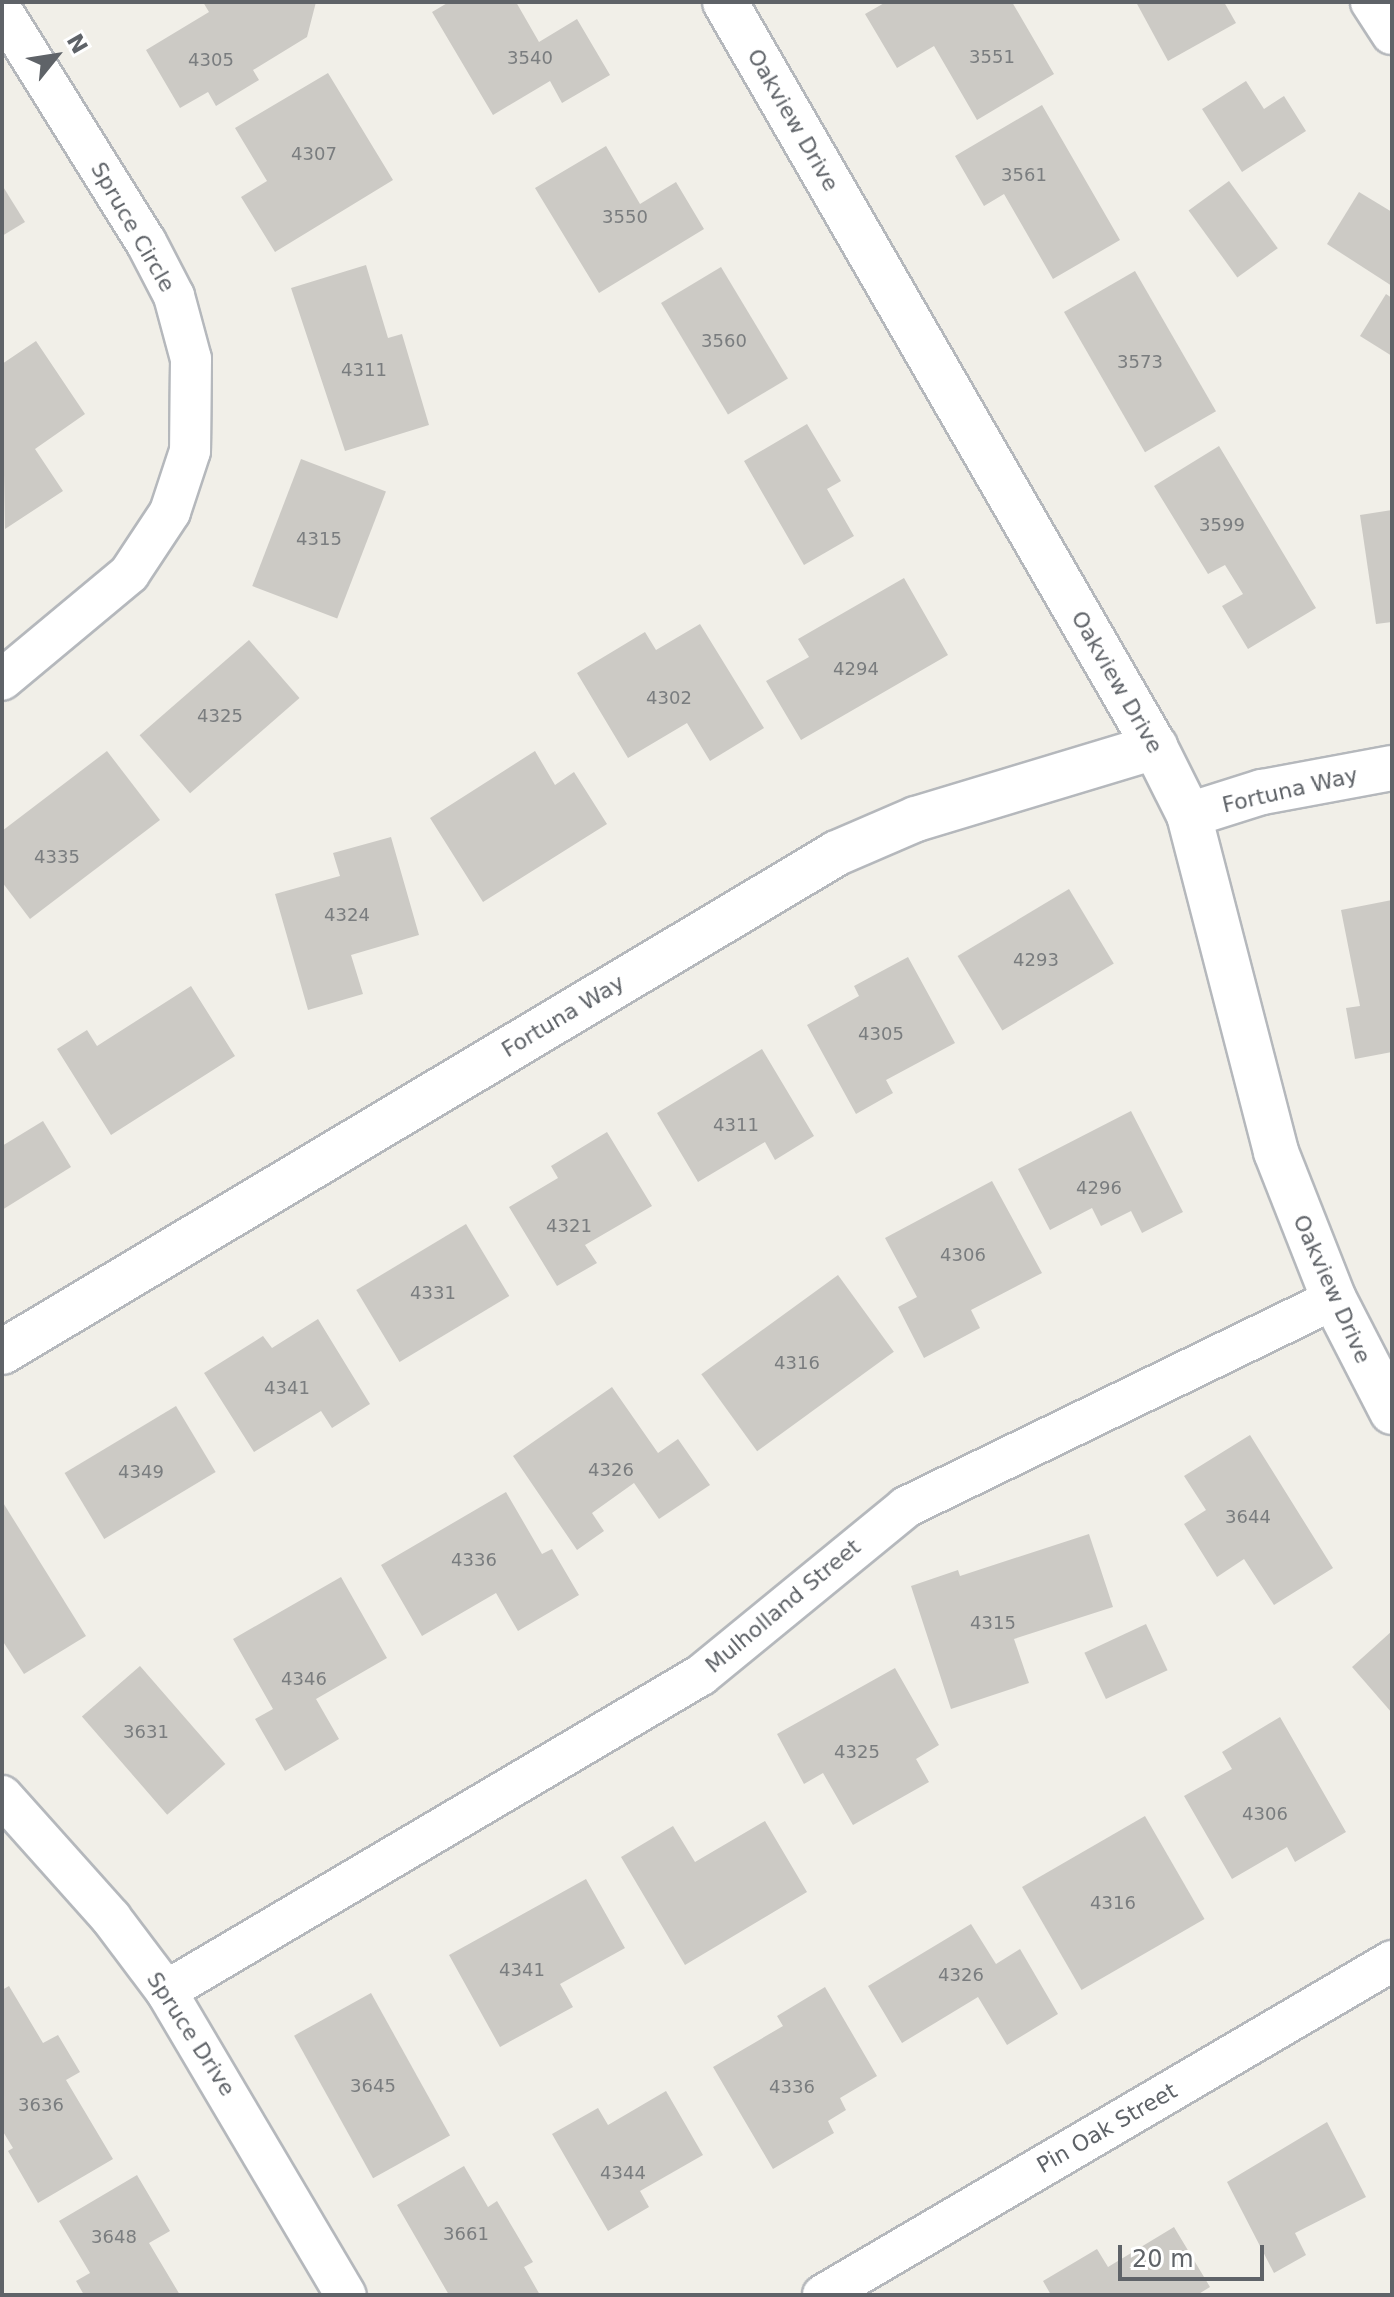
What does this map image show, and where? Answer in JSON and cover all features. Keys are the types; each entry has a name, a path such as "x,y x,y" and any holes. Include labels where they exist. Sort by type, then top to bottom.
{"street":[{"name":"Oakview Drive","path":"725,2 1155,747 1189,815 1212,888 1257,1089 1297,1209 1334,1299 1392,1412"},
{"path":"1371,2 1392,34"},
{"name":"Spruce Circle","path":"2,11 146,242 174,296 191,359 190,451 170,512 129,574 2,680"},
{"name":"Fortuna Way","path":"2,1352 837,853 916,819 1155,747"},
{"name":"Fortuna Way","path":"1189,815 1262,792 1392,768"},
{"name":"Mulholland Street","path":"166,1991 701,1675 906,1507 1334,1299"},
{"name":"Spruce Drive","path":"2,1796 111,1918 166,1991 346,2295"},
{"name":"Pin Oak Street","path":"823,2295 1392,1961"}],"building":[{"path":"203,2 316,2 307,37 253,70 259,80 216,106 208,92 180,108 146,50 209,12"},
{"path":"449,2 516,2 539,42 577,19 610,75 562,103 550,81 493,115 432,12"},
{"path":"886,2 1012,2 1054,74 977,120 934,46 897,68 865,14"},
{"path":"1136,2 1224,2 1236,23 1168,61"},
{"path":"328,73 393,180 275,252 241,197 267,181 235,128"},
{"path":"1246,81 1264,109 1284,96 1306,131 1242,172 1202,109"},
{"path":"1042,105 1120,240 1053,279 1004,194 984,206 955,156"},
{"path":"606,146 640,204 676,182 704,229 599,293 535,188"},
{"path":"1229,181 1278,248 1237,278 1189,210"},
{"path":"2,185 25,222 2,236"},
{"path":"1359,192 1392,212 1392,286 1327,244"},
{"path":"366,265 388,338 402,334 429,425 345,451 291,288"},
{"path":"721,267 788,378 728,414 661,303"},
{"path":"1135,271 1216,411 1145,452 1064,312"},
{"path":"1386,294 1392,298 1392,356 1360,336"},
{"path":"36,341 85,414 35,449 63,491 5,529 2,364"},
{"path":"807,424 841,481 827,489 854,536 804,565 744,461"},
{"path":"1219,446 1316,608 1248,649 1222,606 1243,594 1225,565 1208,574 1154,486"},
{"path":"301,459 386,492 337,619 252,586"},
{"path":"1392,510 1392,622 1376,624 1360,515"},
{"path":"904,578 948,655 801,740 766,681 809,657 798,639"},
{"path":"700,624 764,728 710,761 687,723 628,758 577,673 645,632 656,650"},
{"path":"249,640 300,698 190,793 140,735"},
{"path":"107,751 160,820 30,919 2,882 2,831"},
{"path":"535,751 555,785 574,772 607,824 483,902 430,818"},
{"path":"391,837 419,935 351,955 363,994 308,1010 275,894 340,876 333,853"},
{"path":"1069,889 1114,964 1002,1031 958,956"},
{"path":"1392,900 1392,1052 1355,1059 1346,1008 1360,1006 1341,910"},
{"path":"908,957 955,1043 886,1080 893,1093 856,1114 807,1025 859,996 854,986"},
{"path":"191,986 235,1056 111,1135 57,1049 87,1030 97,1046"},
{"path":"762,1049 814,1136 775,1160 765,1142 698,1182 657,1113"},
{"path":"1131,1111 1183,1212 1142,1233 1131,1211 1101,1226 1092,1208 1050,1230 1018,1169"},
{"path":"43,1121 71,1167 2,1210 2,1146"},
{"path":"607,1132 652,1206 585,1245 597,1263 557,1286 509,1207 558,1178 551,1166"},
{"path":"992,1181 1042,1273 971,1310 980,1328 924,1358 898,1307 917,1297 885,1238"},
{"path":"466,1224 509,1296 400,1362 356,1290"},
{"path":"838,1275 894,1352 757,1451 701,1374"},
{"path":"318,1319 370,1404 332,1428 321,1411 254,1452 204,1373 263,1336 272,1348"},
{"path":"612,1387 658,1453 678,1439 710,1485 659,1519 634,1483 592,1513 604,1531 577,1550 513,1456"},
{"path":"176,1406 216,1472 104,1539 65,1473"},
{"path":"1250,1435 1333,1568 1274,1605 1244,1559 1217,1577 1184,1524 1206,1510 1184,1476"},
{"path":"506,1492 542,1554 552,1549 579,1595 518,1631 496,1593 422,1636 381,1565"},
{"path":"2,1501 86,1636 24,1674 2,1640"},
{"path":"1089,1534 1113,1607 1014,1639 1029,1683 951,1709 911,1586 958,1570 960,1576"},
{"path":"341,1577 387,1658 316,1699 339,1739 285,1771 255,1719 273,1709 233,1639"},
{"path":"1146,1624 1168,1670 1106,1699 1084,1653"},
{"path":"1392,1631 1392,1713 1352,1667"},
{"path":"140,1666 225,1764 167,1815 82,1717"},
{"path":"895,1668 939,1745 916,1759 929,1782 853,1825 823,1773 804,1784 777,1734"},
{"path":"1280,1717 1346,1832 1295,1862 1287,1847 1232,1879 1184,1796 1232,1769 1222,1752"},
{"path":"1145,1816 1204,1919 1082,1990 1022,1887"},
{"path":"765,1821 807,1892 685,1965 621,1857 673,1826 695,1862"},
{"path":"586,1879 625,1948 560,1984 573,2007 500,2047 449,1955"},
{"path":"971,1924 996,1964 1020,1949 1058,2014 1007,2045 978,1997 902,2043 868,1986"},
{"path":"9,1986 43,2043 58,2035 80,2072 66,2080 113,2159 38,2203 8,2151 13,2148 2,2130 2,1990"},
{"path":"825,1987 877,2076 840,2098 846,2110 828,2121 834,2133 773,2169 713,2067 783,2026 777,2016"},
{"path":"371,1993 450,2136 373,2178 294,2036"},
{"path":"666,2091 703,2155 640,2191 649,2207 608,2231 552,2134 598,2108 608,2125"},
{"path":"1327,2122 1366,2197 1295,2233 1306,2255 1274,2273 1227,2182"},
{"path":"464,2166 488,2207 497,2201 533,2262 524,2267 540,2295 449,2295 397,2205"},
{"path":"137,2175 170,2231 149,2243 180,2295 84,2295 76,2281 90,2273 59,2221"},
{"path":"1174,2227 1210,2287 1197,2295 1051,2295 1043,2281 1097,2249 1108,2267"}]}
